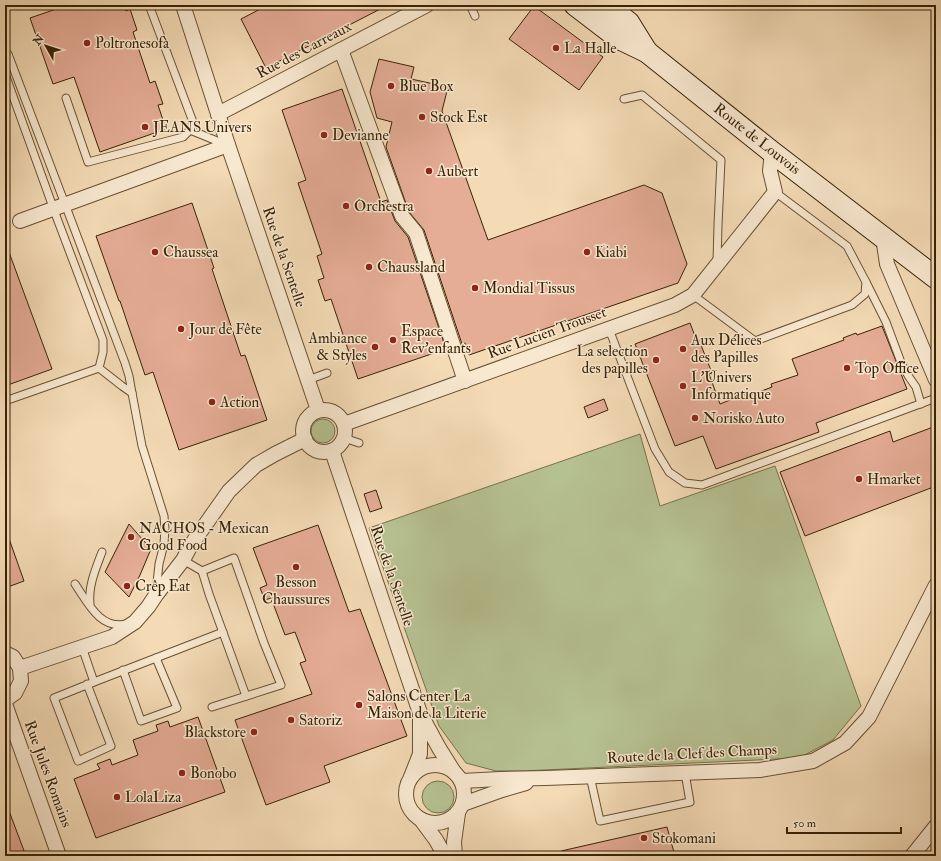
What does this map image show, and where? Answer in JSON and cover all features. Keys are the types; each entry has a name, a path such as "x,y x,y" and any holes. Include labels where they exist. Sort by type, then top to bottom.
{"main road":[{"name":"Route de Louvois","path":"575,5 618,38 647,52 772,152 936,278"},
{"path":"607,5 629,23 647,52"}],"street":[{"name":"Rue de la Sentelle","path":"183,5 228,145 318,410"},
{"name":"Rue des Carreaux","path":"218,114 427,5"},
{"path":"341,50 402,216 416,233 465,381"},
{"path":"20,222 228,145"},
{"path":"772,152 770,171 775,192"},
{"name":"Rue Lucien Trousset","path":"344,424 674,305 693,295 775,192"},
{"path":"883,237 887,264 936,380"},
{"path":"318,410 333,411 342,418 344,424 346,431 344,438 337,448 332,451 319,452 308,445 305,439 303,432 305,422 318,410"},
{"path":"20,668 112,637 135,622 148,607 182,560 229,491 256,465 305,439"},
{"name":"Rue de la Sentelle","path":"332,451 420,713 439,748 458,777"},
{"name":"Route de la Clef des Champs","path":"546,778 760,770 813,760 845,744 868,717 935,591"},
{"path":"5,653 13,657 20,668 21,681 15,693 5,700"},
{"name":"Rue Jules Romains","path":"5,704 59,856"},
{"name":"Rue de la Sentelle","path":"410,779 420,754 420,713"},
{"path":"445,856 436,840 422,821 411,812 407,804 406,787 410,779 422,768 430,765 447,767 458,777 464,789 464,796 454,842 455,856"},
{"path":"458,777 500,779 546,778"},
{"path":"422,821 441,823 450,819 460,809 502,790 546,778"},
{"path":"912,856 936,826"}],"lane":[{"path":"66,98 88,162 183,137 190,130 193,122 149,5"},
{"path":"470,5 475,16"},
{"path":"5,46 6,57 60,207 103,340 99,368"},
{"path":"5,74 125,363 129,376 142,446 164,516 164,544 159,564 156,595"},
{"path":"624,100 642,95 721,160 717,264"},
{"path":"190,130 228,145"},
{"path":"775,192 847,246 886,322 902,365 916,387 921,404"},
{"path":"693,295 755,341 852,305 864,294 866,282"},
{"path":"609,329 655,449 669,472 684,484 702,485 936,398"},
{"path":"99,368 132,393"},
{"path":"5,401 99,368"},
{"path":"308,380 327,373"},
{"path":"344,438 359,444"},
{"path":"90,606 89,596 102,552"},
{"path":"202,571 234,558 264,643 281,685 212,707"},
{"path":"182,560 202,571 246,696"},
{"path":"76,584 96,614 104,621 114,624 135,622"},
{"path":"87,684 111,746 78,760 54,698 87,684 223,632"},
{"path":"82,647 94,682"},
{"path":"123,670 141,721 176,708 156,658"},
{"path":"590,776 600,821 690,802 685,772"}],"green space":[{"path":"323,419 328,420 334,426 334,436 328,442 323,443 318,442 312,436 311,431 312,426 318,420"},
{"path":"640,434 660,506 775,466 861,706 833,740 799,758 523,771 496,771 466,763 439,726 369,528"},
{"path":"435,781 441,781 451,788 454,797 453,803 447,810 441,813 435,813 425,806 422,800 422,794 429,784"}],"building":[{"path":"68,5 124,5 126,11 130,9 137,30 133,32 150,83 155,81 163,104 158,105 166,129 100,152 74,77 53,84 30,18"},
{"path":"268,5 388,5 266,68 241,19"},
{"name":"La Halle","path":"534,6 603,57 579,90 509,39"},
{"path":"379,59 414,67 411,79 448,87 442,111 488,240 644,185 662,193 687,264 678,283 469,355 465,343 462,344 424,230 409,212 386,147 392,122 377,118 370,92"},
{"path":"342,89 381,202 387,200 395,221 408,237 446,349 358,379 331,299 325,301 318,280 324,278 317,256 322,254 298,183 306,180 282,110"},
{"path":"192,203 241,356 245,355 267,420 179,450 153,372 145,375 96,236"},
{"path":"5,244 52,369 5,386"},
{"path":"690,323 695,336 697,335 712,373 709,374 720,404 745,394 746,397 772,387 771,384 798,375 792,359 844,340 843,338 856,333 857,335 882,326 907,389 816,423 819,432 716,469 703,436 675,446 635,344"},
{"path":"604,399 608,410 588,418 584,407"},
{"name":"Hmarket","path":"936,426 936,486 805,536 780,472 890,431 893,442"},
{"path":"376,490 382,508 370,512 364,494"},
{"name":"NACHOS - Mexican Good Food","path":"129,524 151,549 129,597 105,572"},
{"path":"318,525 349,612 360,609 407,736 324,766 330,782 266,805 235,720 312,694 300,663 306,661 295,632 285,635 271,598 265,600 260,588 267,585 253,548"},
{"path":"5,533 7,533 24,581 5,588"},
{"path":"198,717 225,792 96,838 74,779 100,769 97,764 110,759 112,765 138,755 133,740 158,731 156,725 168,721 170,727"},
{"path":"6,803 26,856 5,856"},
{"name":"Stokomani","path":"667,827 675,856 562,856 561,851"}],"place":[{"name":"Poltronesofà","path":"87,43"},
{"name":"La Halle","path":"556,48"},
{"name":"Blue Box","path":"391,86"},
{"name":"Stock Est","path":"422,117"},
{"name":"JEANS Univers","path":"145,127"},
{"name":"Devianne","path":"324,135"},
{"name":"Aubert","path":"429,171"},
{"name":"Orchestra","path":"346,206"},
{"name":"Chaussea","path":"155,252"},
{"name":"Kiabi","path":"587,252"},
{"name":"Chaussland","path":"369,267"},
{"name":"Mondial Tissus","path":"475,288"},
{"name":"Jour de Fête","path":"181,329"},
{"name":"Espace Rev'enfants","path":"393,340"},
{"name":"Ambiance & Styles","path":"375,347"},
{"name":"Aux Délices des Papilles","path":"683,349"},
{"name":"La selection des papilles","path":"656,360"},
{"name":"Top Office","path":"847,368"},
{"name":"L'Univers Informatique","path":"683,386"},
{"name":"Action","path":"212,402"},
{"name":"Norisko Auto","path":"695,418"},
{"name":"Hmarket","path":"859,479"},
{"name":"NACHOS - Mexican Good Food","path":"131,537"},
{"name":"Besson Chaussures","path":"296,567"},
{"name":"Crêp Eat","path":"127,586"},
{"name":"Salons Center La Maison de la Literie","path":"359,705"},
{"name":"Satoriz","path":"291,720"},
{"name":"Blackstore","path":"254,732"},
{"name":"Bonobo","path":"182,773"},
{"name":"LolaLiza","path":"117,797"},
{"name":"Stokomani","path":"644,838"}]}
